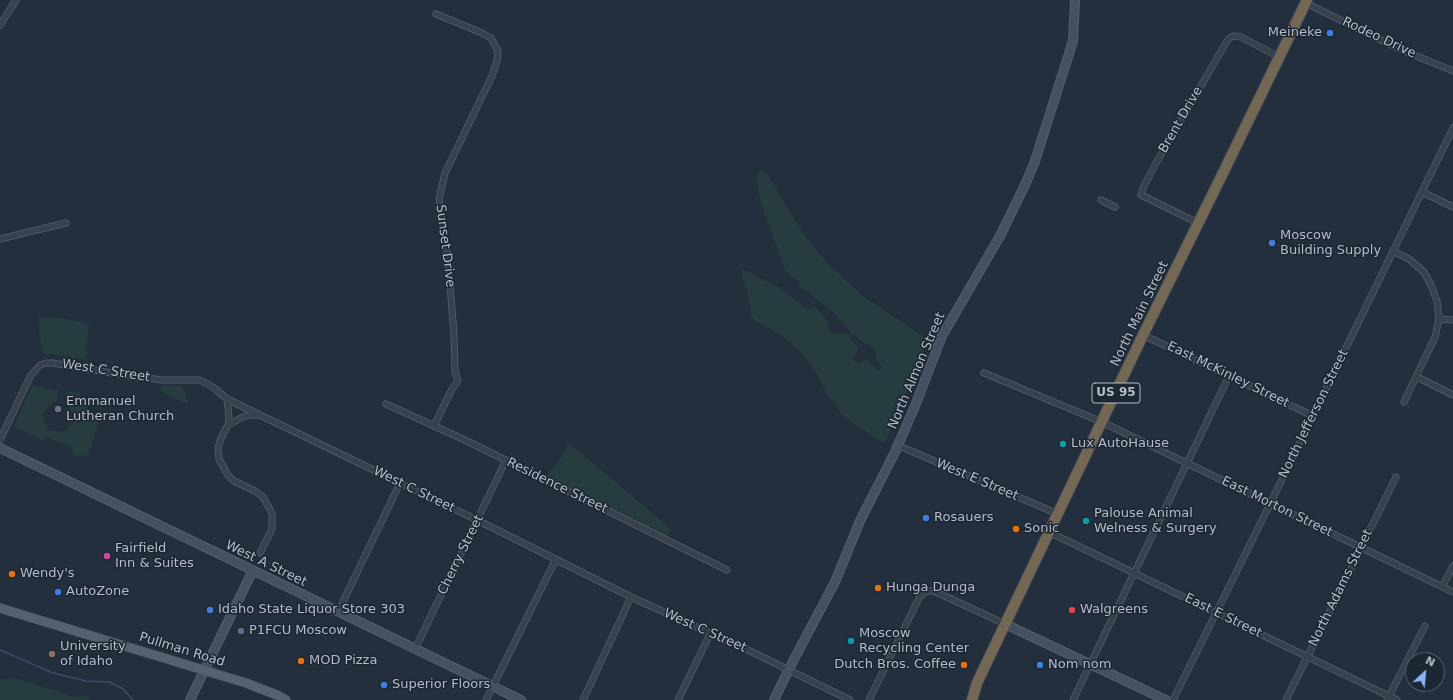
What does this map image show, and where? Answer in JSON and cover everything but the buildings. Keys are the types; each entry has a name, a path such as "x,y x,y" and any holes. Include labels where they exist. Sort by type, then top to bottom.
{"highway":[{"name":"North Main Street","path":"972,700 977,683 1049,532 1306,2"},
{"name":"North Main Street","path":"963,700 971,688 977,683"}],"main road":[{"name":"Pullman Road","path":"0,608 246,683 286,700"}],"street":[{"path":"0,25 16,0"},
{"name":"North Almon Street","path":"774,700 788,670 825,602 848,552 860,521 898,445 942,336 1000,236 1034,164 1073,41 1075,0"},
{"name":"Rodeo Drive","path":"1306,2 1395,47 1453,71"},
{"name":"Sunset Drive","path":"434,426 452,389 458,381 455,371 454,335 448,259 439,199 440,193 445,173 492,76 497,61 498,51 491,38 436,14"},
{"name":"Brent Drive","path":"1198,223 1141,196 1143,188 1156,163 1231,37 1241,37 1279,57"},
{"name":"North Jefferson Street","path":"1173,700 1453,128"},
{"path":"1422,192 1453,207"},
{"path":"1101,200 1115,207"},
{"path":"0,238 66,223"},
{"path":"1393,252 1410,260 1424,272 1437,301 1439,319 1435,337 1404,402"},
{"path":"1439,319 1453,320"},
{"name":"East McKinley Street","path":"1144,335 1313,416"},
{"name":"West C Street","path":"0,440 31,375 40,365 53,363 162,380 200,380 213,387 227,399 259,415 478,520 631,597 750,651 850,700"},
{"name":"East Morton Street","path":"984,373 1102,422 1453,592"},
{"path":"1073,700 1229,376"},
{"path":"1416,377 1453,395"},
{"path":"227,399 229,417 228,425 221,438 218,448 218,459 224,470 234,481 255,491 263,497 272,513 272,528 260,554"},
{"name":"Residence Street","path":"386,404 506,460 728,570"},
{"path":"228,425 248,415 259,415"},
{"name":"West E Street","path":"898,445 1058,514"},
{"name":"West A Street","path":"0,448 521,700"},
{"name":"Cherry Street","path":"415,649 506,460"},
{"name":"North Adams Street","path":"1286,700 1396,477"},
{"path":"338,612 400,483"},
{"name":"East E Street","path":"1049,532 1307,656 1388,698 1397,700"},
{"path":"486,700 556,559"},
{"path":"1442,587 1453,566"},
{"path":"190,700 253,570"},
{"path":"238,601 250,583 256,579 303,595"},
{"path":"869,700 919,598 926,591 934,591 1166,700"},
{"path":"583,700 631,597"},
{"path":"1388,698 1425,626"},
{"path":"678,700 710,634"}],"green space":[{"path":"759,171 763,171 767,174 802,232 828,264 863,296 929,340 920,357 885,442 880,441 843,416 835,402 828,398 818,376 802,353 780,334 758,323 752,318 747,291 741,273 742,270 745,270 780,288 804,307 809,309 814,306 825,317 830,332 835,334 846,334 859,349 853,358 853,361 858,363 866,359 878,371 882,368 876,360 874,348 851,333 827,306 800,287 797,279 793,278 786,272 761,204 756,178"},
{"path":"39,317 57,317 89,324 86,347 87,360 42,353"},
{"path":"161,385 182,386 188,402 187,404 161,392"},
{"path":"32,386 58,390 57,402 53,402 42,414 48,430 64,432 75,420 68,404 65,404 66,391 81,393 80,398 99,421 88,455 74,456 71,447 47,437 43,441 14,426"},
{"path":"569,443 671,529 666,540 544,479 561,458"},
{"path":"15,678 73,697 86,696 90,700 0,700 0,680"}],"waterway":[{"path":"0,650 53,673 86,681 110,682 123,689 133,700"}],"place":[{"name":"Meineke","path":"1330,33"},
{"name":"Moscow Building Supply","path":"1272,243"},
{"name":"Emmanuel Lutheran Church","path":"58,409"},
{"name":"Lux AutoHause","path":"1063,444"},
{"name":"Rosauers","path":"926,518"},
{"name":"Palouse Animal Welness & Surgery","path":"1086,521"},
{"name":"Sonic","path":"1016,529"},
{"name":"Fairfield Inn & Suites","path":"107,556"},
{"name":"Wendy's","path":"12,574"},
{"name":"Hunga Dunga","path":"878,588"},
{"name":"AutoZone","path":"58,592"},
{"name":"Idaho State Liquor Store 303","path":"210,610"},
{"name":"Walgreens","path":"1072,610"},
{"name":"P1FCU Moscow","path":"241,631"},
{"name":"Moscow Recycling Center","path":"851,641"},
{"name":"University of Idaho","path":"52,654"},
{"name":"MOD Pizza","path":"301,661"},
{"name":"Dutch Bros. Coffee","path":"964,665"},
{"name":"Nom nom","path":"1040,665"},
{"name":"Superior Floors","path":"384,685"}]}
